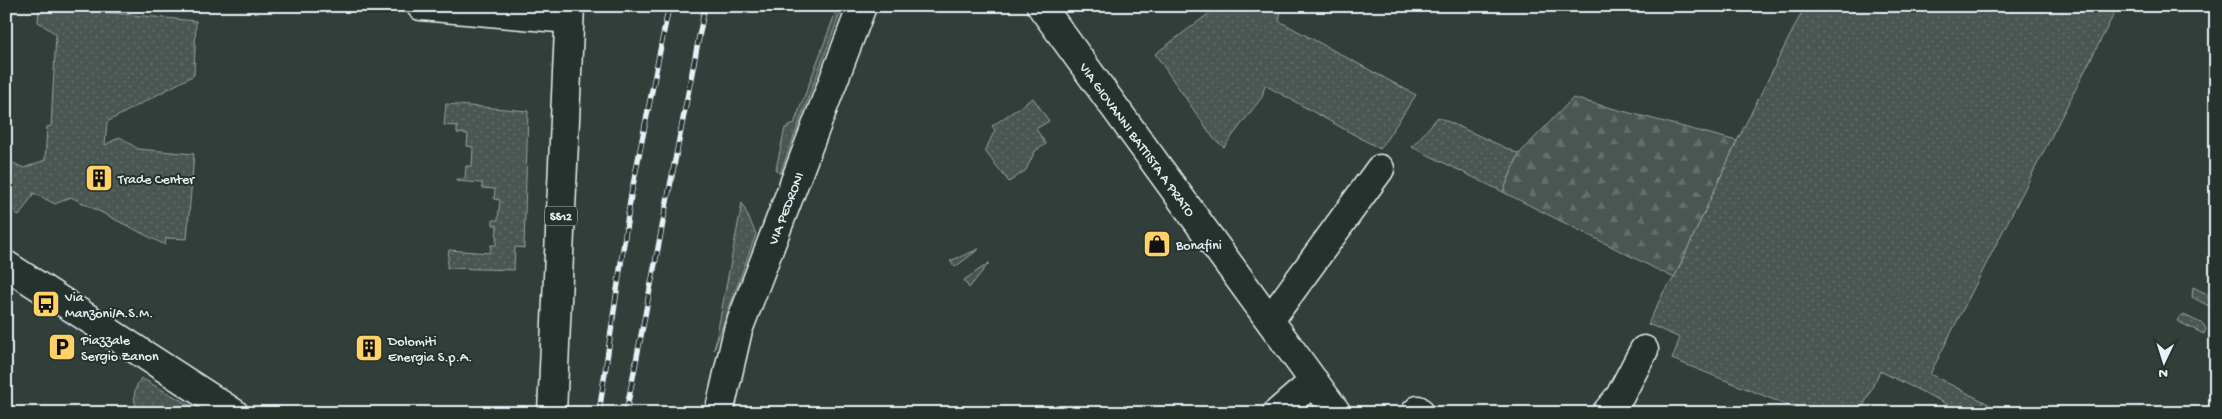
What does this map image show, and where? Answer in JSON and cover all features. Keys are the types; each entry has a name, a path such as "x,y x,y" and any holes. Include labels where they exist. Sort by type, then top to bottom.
{"street":[{"path":"421,6 570,12"},
{"name":"VIA PEDRONI","path":"719,413 738,330 862,6"},
{"name":"VIA GIOVANNI BATTISTA A PRATO","path":"1041,6 1336,413"},
{"name":"SS12","path":"552,413 570,12"},
{"path":"1270,320 1380,169"},
{"path":"6,265 234,413"},
{"path":"1606,413 1620,396 1644,350"},
{"path":"1277,413 1314,381"}],"green space":[{"path":"39,6 196,21 194,75 107,122 105,145 120,137 138,149 194,154 187,239 166,238 165,245 71,197 55,204 34,193 19,216 6,202 6,160 24,168 45,160 47,127 51,126 56,34 38,22"},
{"path":"838,6 843,6 780,174 776,169 785,128 794,124"},
{"path":"1219,6 1282,6 1279,21 1416,95 1380,149 1265,85 1262,97 1224,147 1214,139 1155,54"},
{"path":"1805,6 2118,6 1930,374 2006,413 1965,413 1880,371 1860,413 1807,413 1672,359 1680,338 1648,324 1664,291 1674,278 1737,141"},
{"path":"1033,98 1049,121 1036,129 1046,144 1035,151 1026,170 1009,182 985,151 995,130 992,126"},
{"path":"1573,98 1737,141 1674,278 1503,192 1519,154"},
{"path":"446,104 528,111 524,248 515,247 514,270 447,268 449,250 490,253 491,245 496,245 497,225 493,225 493,220 498,220 500,200 494,199 495,189 482,188 482,183 456,181 456,179 465,179 466,166 472,166 473,147 467,146 468,134 457,133 457,126 444,125"},
{"path":"1438,117 1519,154 1503,192 1412,147"},
{"path":"742,203 756,234 714,350"},
{"path":"979,249 955,267 950,261"},
{"path":"989,263 969,288 964,280"},
{"path":"2216,281 2216,290 2211,300 2216,303 2216,310 2192,297 2193,287 2209,295"},
{"path":"2184,315 2203,324 2206,329 2204,334 2177,321 2180,316"},
{"path":"141,378 204,413 139,413 134,395"}],"railway":[{"path":"599,413 631,195 669,6"},
{"path":"626,413 705,6"}],"place":[{"name":"Trade Center","path":"99,178"},
{"name":"Bonafini","path":"1157,244"},
{"name":"Via Manzoni/A.S.M.","path":"46,304"},
{"name":"Piazzale Sergio Zanon","path":"62,347"},
{"name":"Dolomiti Energia S.p.A.","path":"369,348"}]}
